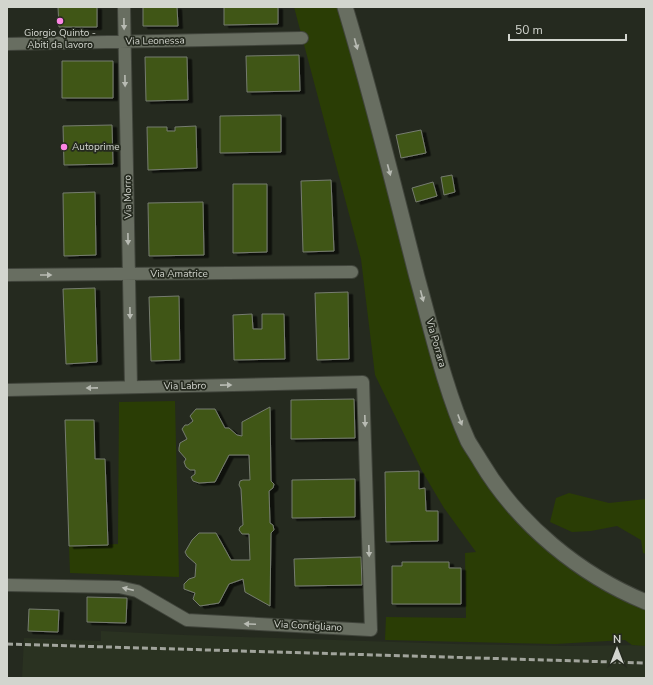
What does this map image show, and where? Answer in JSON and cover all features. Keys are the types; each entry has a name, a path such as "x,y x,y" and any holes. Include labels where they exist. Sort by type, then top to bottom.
{"street":[{"name":"Via Morro","path":"124,7 131,387"},
{"name":"Via Porrara","path":"345,7 431,329 451,395 469,442 485,469 504,496 522,517 536,530 563,554 583,568 632,597 646,602"},
{"name":"Via Leonessa","path":"7,44 302,38"},
{"name":"Via Amatrice","path":"7,275 352,272"},
{"name":"Via Labro","path":"7,390 363,382"},
{"name":"Via Contigliano","path":"7,585 120,587 137,591 187,620 371,630 363,382"}],"shaded area":[{"path":"101,631 455,644 569,646 646,645 646,678 22,678 24,638 101,641"}],"green space":[{"path":"294,7 342,7 469,442 541,535 646,602 646,646 632,645 625,640 555,644 385,640 386,617 466,618 465,553 476,552 444,508 422,471 375,375 361,259"},
{"path":"175,401 179,577 70,573 69,546 118,544 119,402"},
{"path":"569,493 609,503 646,499 646,554 643,553 641,540 617,526 591,531 572,532 550,522 556,498"}],"building":[{"path":"58,7 97,7 97,27 59,27"},
{"path":"143,7 177,7 178,26 143,26"},
{"path":"224,7 278,7 278,24 224,25"},
{"path":"299,55 300,91 247,92 246,56"},
{"path":"145,57 187,57 188,100 146,101"},
{"path":"62,61 113,61 113,98 62,98"},
{"path":"281,115 281,152 220,153 220,116"},
{"path":"112,125 113,164 64,165 63,126"},
{"path":"196,126 197,168 148,170 147,127 167,127 167,131 175,131 175,127"},
{"path":"421,130 426,153 401,158 396,135"},
{"path":"452,175 455,192 444,195 441,177"},
{"path":"331,180 334,251 303,252 301,181"},
{"path":"433,182 437,196 416,202 412,188"},
{"path":"233,184 267,184 267,252 233,253"},
{"path":"95,192 96,255 64,256 63,193"},
{"path":"203,202 204,255 149,256 148,203"},
{"path":"95,288 97,362 66,364 63,289"},
{"path":"348,292 349,359 317,360 315,293"},
{"path":"179,296 180,360 151,361 149,297"},
{"path":"252,314 253,329 262,329 262,314 284,314 285,359 234,360 233,315"},
{"path":"354,399 355,438 291,439 291,400"},
{"path":"270,407 271,481 274,484 273,488 269,491 270,523 273,525 274,530 271,533 270,606 245,592 243,579 229,584 219,603 200,606 193,599 195,593 184,589 184,584 189,579 195,577 196,564 187,556 185,552 192,540 199,533 216,533 231,560 250,560 249,534 242,534 239,530 243,525 241,489 239,485 240,481 250,480 249,455 229,455 215,482 199,483 193,481 191,477 195,474 195,470 190,470 186,467 184,462 186,459 179,451 180,443 187,439 182,429 185,425 188,425 193,421 190,416 196,409 215,409 225,428 229,428 237,435 242,436 242,422"},
{"path":"65,420 94,420 95,459 105,459 108,545 69,546"},
{"path":"419,471 419,489 425,488 426,511 438,511 438,541 386,542 385,472"},
{"path":"355,479 355,517 292,518 292,480"},
{"path":"361,557 362,585 295,586 294,559"},
{"path":"402,562 449,562 449,568 461,568 461,604 392,604 392,566 402,566"},
{"path":"87,597 127,598 126,623 87,622"},
{"path":"29,609 59,610 58,632 28,631"}],"railway":[{"path":"7,644 646,663"}],"place":[{"name":"Giorgio Quinto - Abiti da lavoro","path":"60,21"},
{"name":"Autoprime","path":"64,147"}]}
